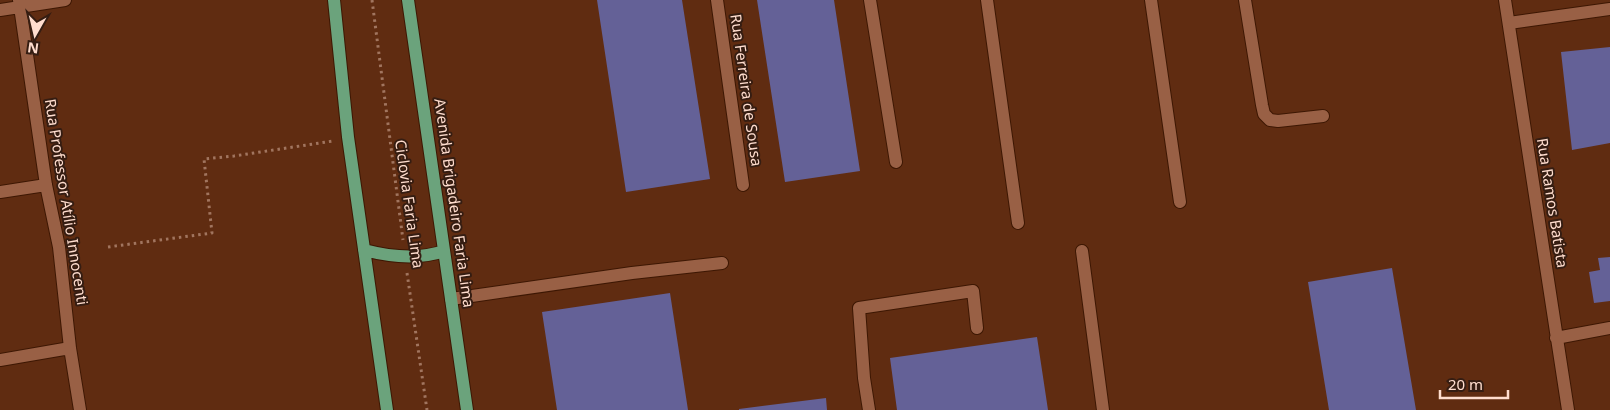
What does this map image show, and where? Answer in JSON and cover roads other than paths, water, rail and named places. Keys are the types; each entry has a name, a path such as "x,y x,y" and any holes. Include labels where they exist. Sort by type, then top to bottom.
{"main road":[{"path":"334,0 348,137 387,410"},
{"name":"Avenida Brigadeiro Faria Lima","path":"408,0 467,410"},
{"path":"364,250 405,257 433,255 444,252"}],"street":[{"path":"0,10 20,3 65,0"},
{"name":"Rua Ferreira de Sousa","path":"717,0 743,185"},
{"path":"870,0 896,162"},
{"path":"987,0 1018,223"},
{"path":"1151,0 1180,202"},
{"path":"1245,0 1257,82 1264,114 1270,120 1278,121 1323,116"},
{"name":"Rua Ramos Batista","path":"1505,0 1568,410"},
{"name":"Rua Professor Atílio Innocenti","path":"20,3 46,185 59,247 70,348 80,410"},
{"path":"1509,23 1610,9"},
{"path":"0,192 46,185"},
{"path":"1082,251 1103,410"},
{"path":"451,299 632,273 722,263"},
{"path":"869,410 864,378 859,308 973,291 977,328"},
{"path":"1556,338 1610,328"},
{"path":"0,360 70,348"}]}
